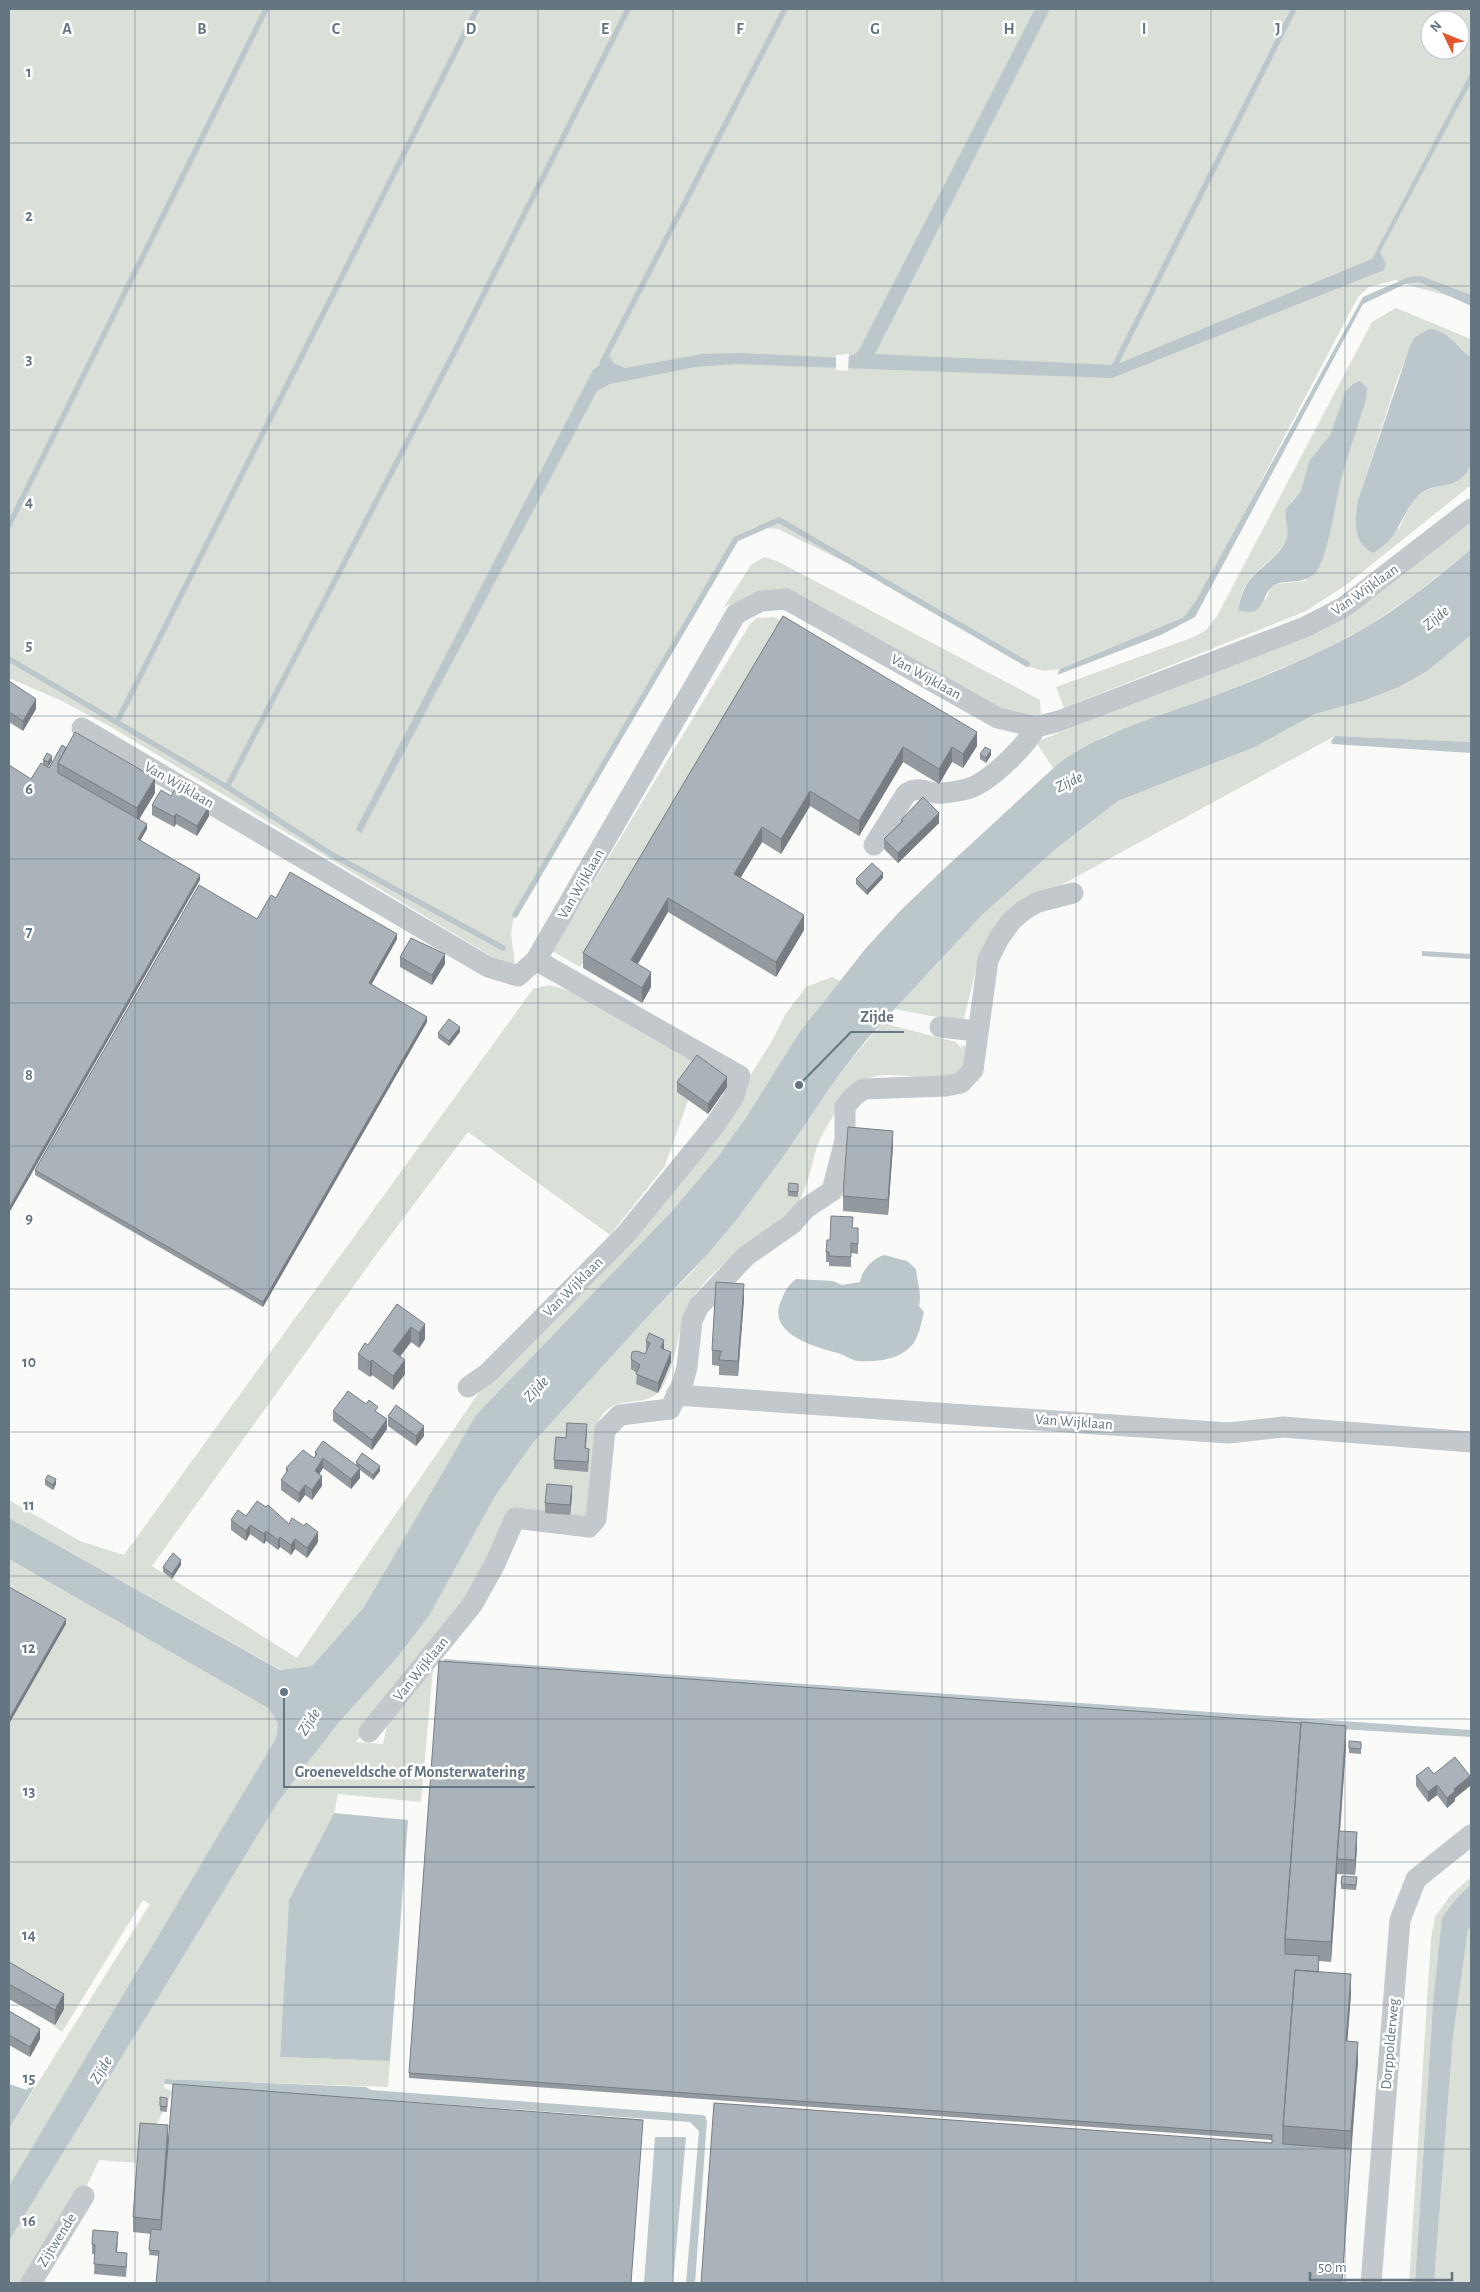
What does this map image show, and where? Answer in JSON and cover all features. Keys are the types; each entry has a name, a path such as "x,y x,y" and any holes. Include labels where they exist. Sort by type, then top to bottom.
{"street":[{"name":"Van Wijklaan","path":"82,728 488,967 518,976 536,960 736,614 761,601 786,599 998,718 1036,727 1059,721 1313,623 1344,607 1471,509"},
{"path":"874,845 906,794 918,788 940,794 960,791 974,786 993,772 1029,739 1036,727"},
{"name":"Van Wijklaan","path":"369,1732 472,1605 495,1564 516,1518 589,1527 596,1519 606,1430 620,1415 670,1409 687,1367 692,1322 699,1306 746,1256 792,1224 805,1209 832,1191 845,1140 845,1107 853,1097 863,1089 946,1086 961,1083 973,1070 988,960 1012,920 1024,910 1038,902 1073,893"},
{"name":"Van Wijklaan","path":"468,1387 488,1373 626,1234 715,1124 733,1098 740,1076 536,960"},
{"path":"940,1027 977,1031"},
{"name":"Van Wijklaan","path":"676,1395 1229,1433 1283,1427 1471,1442"},
{"name":"Dorppolderweg","path":"1371,2283 1400,1920 1416,1879 1471,1834"},
{"name":"Zijtwende","path":"30,2283 84,2196"}],"shaded area":[{"path":"9,9 1471,9 1471,302 1411,286 1396,280 1369,287 1358,297 1191,614 1060,669 1044,671 1026,666 851,565 778,529 754,527 736,538 514,915 511,934 516,971 111,727 60,700 9,678"},
{"path":"1396,308 1471,339 1471,357 1448,336 1414,338 1397,380 1358,500 1399,529 1408,509 1418,496 1455,481 1471,465 1471,485 1346,585 1306,611 1064,708 1056,687 1194,637 1206,630 1217,616 1372,322","holes":["1345,392 1341,478 1318,570 1305,581 1277,584 1271,588 1266,599 1238,606 1244,587 1253,575 1277,553 1287,539 1291,502 1301,491 1309,461 1330,435"]},
{"path":"1471,515 1471,549 1415,594 1368,626 1320,652 1219,694 1105,736 1053,768 1036,742 1245,658"},
{"path":"764,557 777,561 1040,700 1041,717 1016,723 847,630 755,596 724,607 751,565"},
{"path":"774,617 785,622 580,967 552,951 750,624 757,618"},
{"path":"1471,635 1471,742 1335,736 1004,916 978,962 963,1022 895,1009 982,915 1057,848 1118,801 1255,747 1315,714 1363,701 1399,687 1427,670"},
{"path":"832,977 840,981 799,1033 747,1116 716,1159 671,1212 476,1415 364,1607 312,1666 281,1670 9,1518 9,1500 80,1541 124,1555 533,989 549,985 570,991 701,1063 665,1166 610,1235 468,1132 378,1252 152,1566 297,1658 486,1382 743,1087 772,1041 785,1015 806,987"},
{"path":"884,1020 890,1025 956,1042 961,1048 963,1045 969,1049 960,1077 937,1079 897,1075 878,1076 863,1082 849,1095 835,1113 819,1141 804,1191 791,1213 728,1261 696,1293 685,1314 672,1363 663,1386 648,1399 621,1403 612,1407 604,1414 597,1425 586,1516 517,1512 446,1635 356,1742 383,1744 390,1712 434,1657 421,1802 338,1794 334,1813 289,1900 280,2057 390,2061 388,2087 165,2079 164,2088 173,2091 138,2163 99,2160 86,2188 25,2283 9,2283 9,2241 278,1802 340,1721 396,1659 429,1616 494,1498 532,1444 652,1312 692,1272 735,1222 785,1154 838,1076"},
{"path":"9,1559 268,1708 278,1723 276,1738 9,2186 9,2129 150,1904 143,1900 62,2032 9,1992"},
{"path":"1471,1877 1471,1884 1455,1900 1433,2003 1415,2283 1409,2283 1431,1939 1435,1917 1450,1896"},
{"path":"1471,1926 1471,2283 1434,2283 1453,2037 1468,1930"}],"water":[{"path":"1035,9 1050,9 875,354 1115,365 1372,259 1471,72 1471,83 1380,252 1386,264 1384,270 1112,378 737,364 695,367 610,384 597,391 361,833 356,829 593,370 610,356 613,363 625,368 702,354 739,353 846,358 858,352"},
{"path":"1421,276 1471,295 1471,306 1419,282 1405,284 1363,304 1195,617 1161,635 1057,675 1060,669 1184,617 1197,599 1363,297 1409,277"},
{"path":"1429,329 1442,332 1471,357 1471,465 1460,479 1453,483 1426,490 1420,494 1413,501 1390,540 1373,553 1361,543 1356,530 1358,500 1409,349 1414,338"},
{"path":"1360,381 1367,388 1366,399 1344,470 1328,542 1320,565 1316,572 1305,580 1281,583 1271,588 1260,607 1254,612 1239,611 1239,603 1245,586 1282,548 1287,536 1286,509 1301,491 1309,461 1330,435 1345,392 1353,384"},
{"path":"1471,549 1471,635 1427,671 1399,687 1363,701 1315,714 1255,747 1118,801 1057,848 982,915 867,1039 838,1076 785,1154 735,1222 532,1444 494,1498 429,1616 396,1659 340,1721 278,1802 9,2241 9,2186 276,1738 278,1723 268,1708 9,1559 9,1518 280,1670 312,1666 364,1607 476,1415 671,1212 716,1159 747,1116 799,1033 866,948 901,910 1059,763 1077,751 1117,732 1199,702 1332,646 1368,626 1408,599"},
{"path":"1335,736 1471,742 1471,753 1332,744 1331,741"},
{"path":"1422,951 1471,954 1471,959 1422,956"},
{"path":"884,1255 907,1261 916,1269 920,1292 919,1306 924,1312 916,1340 899,1355 872,1361 856,1361 841,1354 806,1343 786,1330 780,1322 778,1312 781,1301 787,1288 796,1279 833,1281 842,1285 860,1282 868,1266 875,1259"},
{"path":"444,1659 1471,1730 1471,1737 1292,1726 443,1663"},
{"path":"334,1813 408,1820 390,2061 280,2057 289,1900"},
{"path":"1471,1884 1471,1926 1468,1930 1453,2037 1434,2283 1415,2283 1433,2003 1442,1918 1455,1900"},
{"path":"165,2079 366,2087 371,2090 705,2116 707,2121 695,2283 686,2283 699,2131 690,2122 164,2084"},
{"path":"38,2081 9,2129 9,2084 27,2090 32,2083"},
{"path":"655,2137 686,2137 673,2283 644,2283"}],"pier":[{"path":"849,354 848,371 836,370 836,355"}],"building":[{"path":"783,616 977,732 963,754 952,747 939,769 903,747 859,821 810,791 781,839 762,827 734,874 804,915 776,962 668,898 631,960 651,972 642,988 583,953"},
{"path":"9,681 36,699 23,721 9,712"},
{"path":"75,732 155,778 137,808 58,763"},
{"path":"62,745 66,748 58,763 58,773 147,824 138,839 200,875 9,1208 9,765 31,779 41,763 49,768"},
{"path":"985,747 991,750 986,758 980,754"},
{"path":"47,753 52,756 48,762 43,760"},
{"path":"177,786 209,806 197,826 176,814 174,817 152,805 161,790 171,796"},
{"path":"923,797 939,813 898,853 884,839 903,821 901,820"},
{"path":"872,863 883,873 867,890 856,879"},
{"path":"290,872 397,934 369,983 427,1017 263,1302 35,1170 199,885 257,919 271,895 276,898"},
{"path":"411,938 445,954 432,975 400,957"},
{"path":"449,1019 460,1027 449,1041 438,1033"},
{"path":"697,1055 727,1077 708,1104 677,1082"},
{"path":"848,1127 893,1131 888,1200 843,1196"},
{"path":"789,1183 798,1184 798,1192 788,1191"},
{"path":"831,1216 853,1217 852,1228 858,1228 858,1244 851,1243 851,1257 829,1256 829,1252 826,1252 827,1240 830,1240"},
{"path":"716,1282 744,1284 738,1361 719,1360 721,1351 712,1350"},
{"path":"397,1304 425,1324 419,1333 411,1327 393,1351 405,1360 393,1376 372,1360 370,1362 358,1354 365,1343 368,1345"},
{"path":"649,1333 664,1340 661,1348 671,1352 658,1383 636,1374 640,1365 631,1359 632,1352 637,1351 645,1354 650,1343 646,1341"},
{"path":"348,1391 366,1404 369,1400 378,1407 375,1411 387,1419 372,1440 333,1411"},
{"path":"396,1405 424,1426 416,1436 388,1416"},
{"path":"567,1423 587,1424 585,1448 589,1449 588,1462 554,1460 556,1437 566,1438"},
{"path":"323,1441 360,1468 351,1479 323,1458 315,1471 322,1476 312,1490 305,1485 299,1493 281,1480 288,1470 286,1468 303,1450 314,1458 317,1454 315,1452"},
{"path":"362,1453 380,1466 373,1475 356,1462"},
{"path":"48,1475 56,1479 53,1485 45,1480"},
{"path":"547,1484 572,1486 570,1505 545,1503"},
{"path":"257,1501 266,1507 268,1505 289,1524 292,1518 304,1526 306,1523 318,1532 307,1548 295,1539 291,1545 280,1537 278,1540 266,1531 264,1534 250,1525 246,1531 231,1520 238,1510 246,1516"},
{"path":"173,1553 181,1560 172,1574 163,1567"},
{"path":"9,1587 66,1619 9,1719"},
{"path":"439,1661 1301,1723 1285,1954 1319,1956 1318,1972 1295,1970 1283,2144 1351,2149 1342,2283 701,2283 714,2103 1272,2143 1272,2135 409,2073"},
{"path":"1301,1722 1346,1726 1331,1942 1285,1939"},
{"path":"1349,1741 1361,1742 1361,1749 1349,1748"},
{"path":"1455,1757 1470,1776 1454,1789 1455,1791 1447,1798 1437,1785 1428,1792 1416,1776 1428,1767 1434,1774"},
{"path":"1339,1831 1357,1832 1355,1860 1337,1859"},
{"path":"1342,1876 1357,1877 1356,1885 1341,1884"},
{"path":"9,1962 64,1994 55,2010 9,1984"},
{"path":"1295,1970 1351,1974 1346,2041 1358,2042 1351,2131 1283,2126"},
{"path":"9,2011 40,2029 30,2047 9,2035"},
{"path":"173,2084 643,2120 631,2283 156,2283 159,2251 149,2250 151,2229 161,2230"},
{"path":"160,2097 167,2098 167,2107 160,2106"},
{"path":"140,2123 168,2125 161,2220 133,2217"},
{"path":"93,2230 118,2232 116,2252 127,2253 126,2267 94,2264 95,2245 92,2244"}],"waterway":[{"path":"9,525 266,9"},
{"path":"117,722 477,9"},
{"path":"227,787 458,345 628,9"},
{"path":"602,363 785,9"},
{"path":"1115,365 1294,9"},
{"path":"515,915 736,539 779,520 1027,664"},
{"path":"9,659 227,787 331,854 503,948"}],"place":[{"name":"Zijde","path":"799,1085"},
{"name":"Groeneveldsche of Monsterwatering","path":"284,1692"}]}
